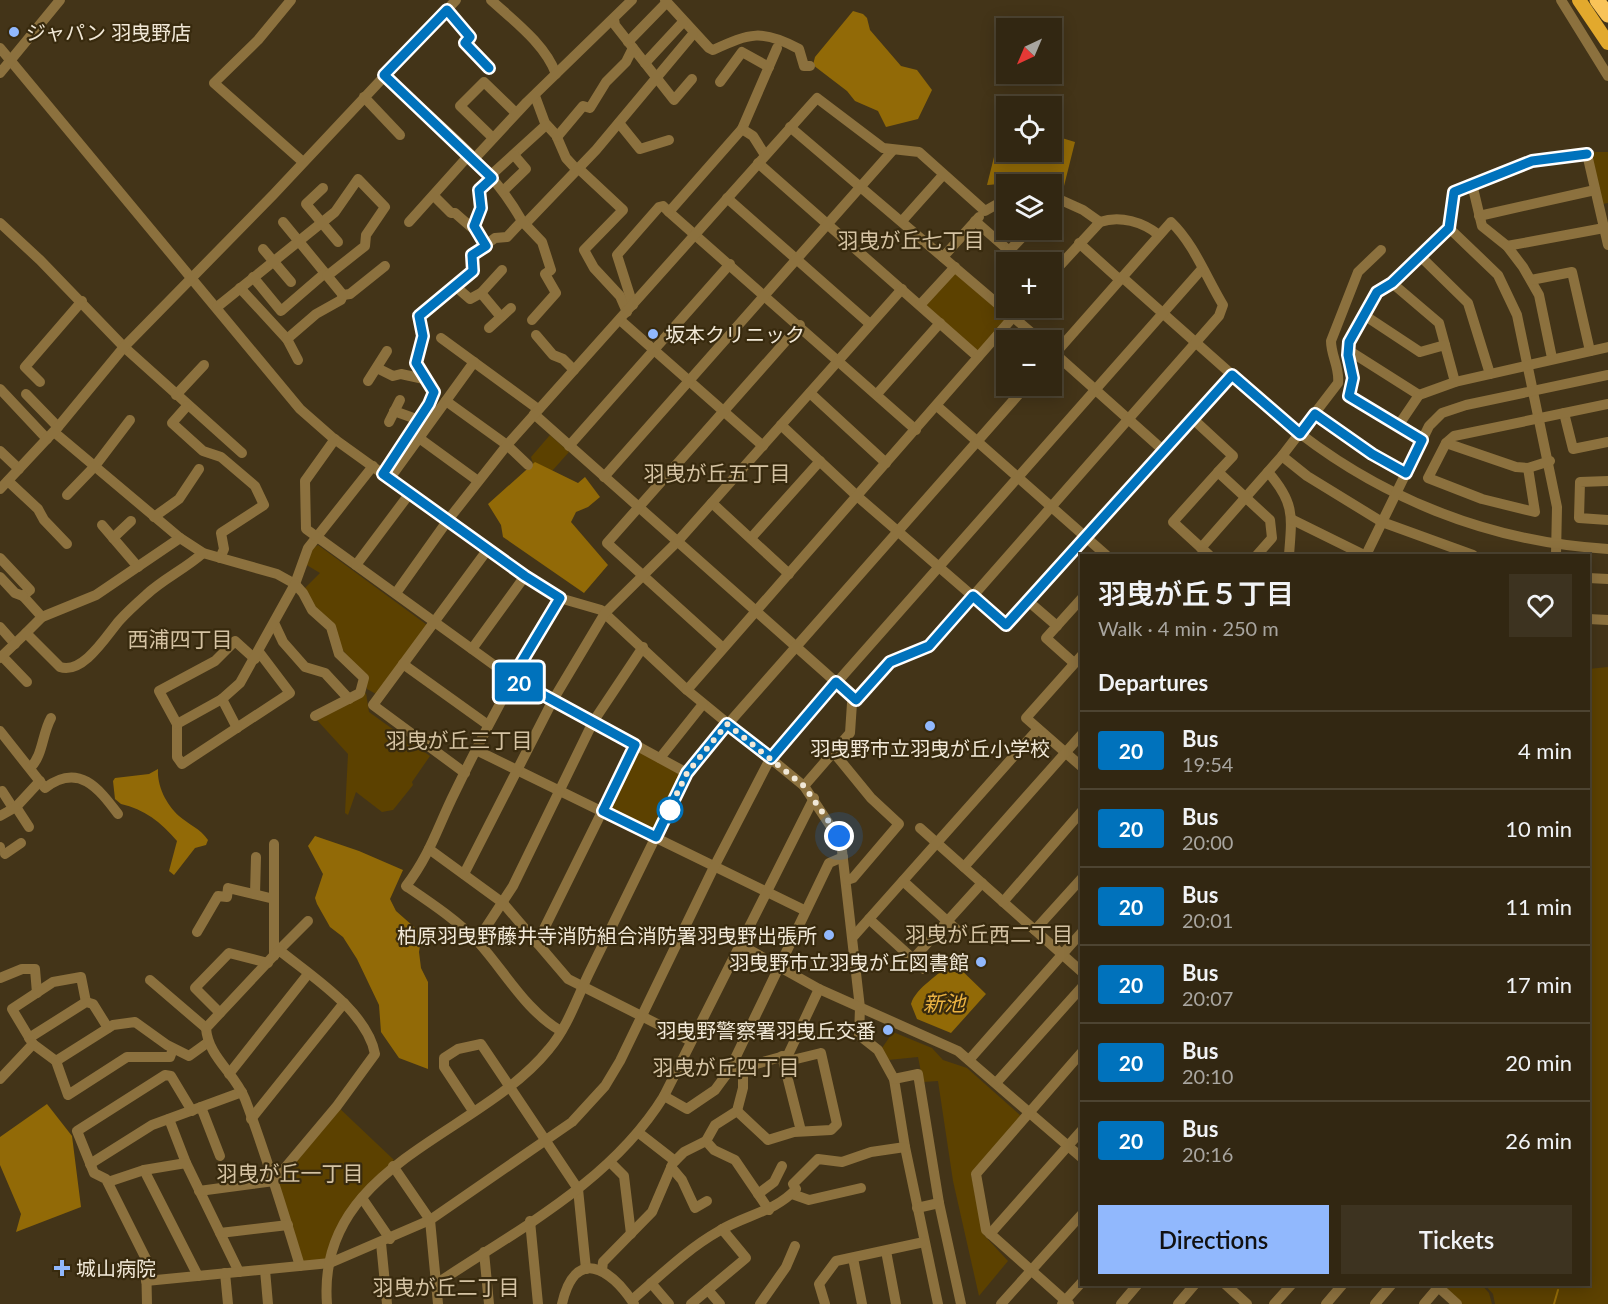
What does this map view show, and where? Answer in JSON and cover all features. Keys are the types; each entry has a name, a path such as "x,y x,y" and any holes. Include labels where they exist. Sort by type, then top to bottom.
{"highway":[{"path":"1597,0 1608,15"}],"main road":[{"path":"1579,0 1608,43"}],"street":[{"path":"0,73 60,0"},
{"path":"291,0 258,40 214,83 303,162"},
{"path":"0,489 53,432 124,347 456,0"},
{"path":"491,0 538,45 552,63 556,74"},
{"path":"409,222 472,156 556,74 564,69 632,0"},
{"path":"1561,0 1608,76"},
{"path":"557,137 583,106 590,108 606,82 626,62 631,45 666,1 693,34 713,50 740,37 774,36 799,49 804,66 810,66"},
{"path":"447,10 470,37 465,43 489,68"},
{"path":"614,19 615,25 674,100 692,79"},
{"path":"645,63 683,22"},
{"path":"387,476 434,392 416,363 423,336 419,316 473,271 472,255 495,238 507,237 578,169 693,34"},
{"path":"0,48 192,276 300,409 335,439 525,576 560,598 605,613 687,690 804,786 814,798 839,836 847,880 853,937 860,1008 859,1035 878,1050 894,1079 905,1148 938,1304"},
{"path":"669,212 742,129 777,48"},
{"path":"720,82 742,52 769,67"},
{"path":"384,75 472,156 502,191 523,223 542,242 551,270 545,274 556,293 532,320"},
{"path":"493,138 460,106 484,82 516,113"},
{"path":"535,96 546,125 557,137 566,158 623,210 584,250 594,268 620,296 627,312 654,350 763,446"},
{"path":"363,97 400,135"},
{"path":"396,593 448,520 507,445 817,98 883,148 918,152 984,211"},
{"path":"619,123 640,149 669,140"},
{"path":"474,226 481,208 479,190 546,125"},
{"path":"790,127 996,302"},
{"path":"742,129 753,136 761,159 827,223 978,357"},
{"path":"604,477 893,150"},
{"path":"502,191 526,170 514,154"},
{"path":"1422,440 1349,396 1353,378 1348,350 1349,342 1377,292 1392,283 1449,228 1454,192 1532,161 1587,154 1608,245"},
{"path":"902,221 944,175"},
{"path":"217,308 273,260 335,212 358,179 385,207 366,234 365,246 281,311 253,278"},
{"path":"1472,184 1482,226 1507,246 1539,295 1552,358"},
{"path":"323,188 306,204 338,242"},
{"path":"1479,216 1595,190"},
{"path":"434,196 451,213 455,213 471,227 474,226 486,246"},
{"path":"727,198 870,324"},
{"path":"1062,202 1083,210 1100,222"},
{"path":"943,257 984,211 996,205"},
{"path":"627,312 617,255 659,207 663,206 916,430"},
{"path":"1062,262 1078,243 1100,222 1106,220 1141,222 1159,235"},
{"path":"975,221 1009,251 1019,240"},
{"path":"283,222 343,295"},
{"path":"804,786 835,754 850,733 852,703 890,662 929,646 1196,343 1219,316 1223,305 1202,270 1187,237 1171,222 1062,344"},
{"path":"0,223 82,302 124,347 242,453"},
{"path":"1449,228 1498,275 1517,315 1550,461 1557,507 1556,550"},
{"path":"1507,246 1604,228"},
{"path":"1078,243 1300,434 1338,461 1396,494 1433,511 1490,530 1556,550 1608,549"},
{"path":"263,249 291,282"},
{"path":"1193,419 1233,456 1173,522 1205,551 1246,496 1300,434 1338,383 1339,372 1331,351 1331,341 1358,272 1381,250"},
{"path":"1421,257 1468,303 1490,374"},
{"path":"569,446 730,264"},
{"path":"343,295 350,294 385,266"},
{"path":"920,305 955,267"},
{"path":"455,286 470,298 481,293 502,270"},
{"path":"146,1281 330,1263 430,1220 572,1122 605,1086 771,758 1202,270"},
{"path":"1531,280 1572,272 1590,351"},
{"path":"1392,283 1438,323 1455,382"},
{"path":"240,288 287,339 298,360"},
{"path":"464,874 553,700 605,613 678,541 902,289"},
{"path":"481,293 501,317"},
{"path":"287,339 316,314 341,300 343,295"},
{"path":"40,382 25,367 82,302"},
{"path":"489,328 511,308"},
{"path":"1364,315 1420,352 1445,345"},
{"path":"687,690 937,406 1011,318"},
{"path":"1015,318 1029,330"},
{"path":"877,394 940,323"},
{"path":"723,648 608,543 638,506 800,325"},
{"path":"536,334 553,355 563,359 574,370"},
{"path":"441,338 536,412 569,446 856,700"},
{"path":"1398,426 1419,395 1455,382 1608,347"},
{"path":"1348,350 1419,395"},
{"path":"368,381 387,351"},
{"path":"387,476 419,438 474,362"},
{"path":"1062,362 1164,451"},
{"path":"176,395 204,365"},
{"path":"377,368 393,376 424,379"},
{"path":"781,424 857,496 1006,625 1232,375"},
{"path":"1366,554 1429,426 1442,413 1466,405 1608,375"},
{"path":"0,389 154,517 203,554 277,574 295,584 312,610 331,627 339,654 364,678 360,693 315,716"},
{"path":"810,393 886,463"},
{"path":"26,394 53,432"},
{"path":"327,1304 330,1263 342,1230 362,1198 393,1166 509,1086 538,1061 561,1031 687,773 795,646 1017,396"},
{"path":"400,400 391,417 419,420"},
{"path":"446,401 507,445 528,465"},
{"path":"1528,468 1535,512 1482,499 1428,478 1446,443 1454,436 1608,404"},
{"path":"187,406 172,423 203,451 221,457 255,486 264,505 221,533 224,549 220,558"},
{"path":"937,406 1105,554"},
{"path":"1564,413 1573,449 1608,442"},
{"path":"1315,414 1372,454 1406,473"},
{"path":"67,495 95,466 130,420"},
{"path":"419,438 478,481"},
{"path":"335,439 305,480 306,529 512,678 687,773"},
{"path":"1446,443 1516,467 1528,468 1550,461"},
{"path":"1,454 19,469"},
{"path":"1282,456 1307,476 1382,522 1470,554"},
{"path":"751,538 820,461"},
{"path":"177,724 222,699 240,683 275,625 295,584 297,573 308,548 373,466"},
{"path":"154,517 179,499 199,468"},
{"path":"1218,471 1270,520 1272,538 1258,554"},
{"path":"1268,472 1278,484 1292,509 1289,554"},
{"path":"8,481 38,508 44,520 67,544"},
{"path":"1608,481 1580,482 1579,509 1579,519 1608,520"},
{"path":"356,565 410,493"},
{"path":"712,503 789,574"},
{"path":"1291,519 1363,554"},
{"path":"113,538 131,521"},
{"path":"102,525 138,567"},
{"path":"27,682 1,657 42,616 96,595 180,538"},
{"path":"465,773 373,705 488,549"},
{"path":"26,633 60,667 76,666 102,644 120,621 148,593 203,554"},
{"path":"0,558 30,590 23,596"},
{"path":"472,649 525,576"},
{"path":"0,577 42,616"},
{"path":"1590,578 1608,579"},
{"path":"560,598 512,678 429,849 406,886 442,911 477,941 545,1022 561,1031"},
{"path":"1080,600 1046,638 1078,659 1026,718 1080,765"},
{"path":"1028,601 1057,626"},
{"path":"1590,619 1608,620"},
{"path":"275,625 283,642 305,667 325,673 349,699"},
{"path":"0,627 15,644"},
{"path":"235,641 257,656 290,693 182,764 177,758 177,724 159,691 215,661 235,641"},
{"path":"477,941 503,903 593,722 643,647"},
{"path":"403,664 488,725"},
{"path":"222,699 237,728"},
{"path":"660,758 703,704"},
{"path":"30,768 38,760 42,738 51,718"},
{"path":"853,937 1038,729"},
{"path":"0,731 45,788 55,781 82,779 97,786 118,814"},
{"path":"964,867 1080,736"},
{"path":"537,943 635,745"},
{"path":"476,750 804,910"},
{"path":"835,754 871,798 899,824 853,878 847,880"},
{"path":"0,816 14,807 40,781"},
{"path":"3,791 29,827"},
{"path":"436,1284 578,1189 611,1163 639,1133 664,1096 765,891 814,798"},
{"path":"1003,902 1080,814"},
{"path":"920,828 1080,970"},
{"path":"3,851 21,843"},
{"path":"274,844 274,956"},
{"path":"429,849 503,903 568,979 691,1041"},
{"path":"255,894 256,857"},
{"path":"664,1096 687,1109 715,1090 729,1071 804,910 829,863 843,857"},
{"path":"1035,930 1080,880"},
{"path":"903,882 958,931"},
{"path":"913,959 981,883"},
{"path":"197,932 219,896 227,897 228,888 274,899"},
{"path":"869,919 924,969"},
{"path":"206,1028 308,921"},
{"path":"969,1060 1080,934"},
{"path":"739,944 819,989 958,1051 1080,1156"},
{"path":"199,1191 274,1181 338,1106 375,1054 370,1038 344,1003 308,974 274,956 229,953 195,988 220,1013"},
{"path":"1,974 22,969 36,969 37,993"},
{"path":"229,1074 308,974"},
{"path":"86,1002 81,977 53,982 12,1010 31,1041 56,1061 68,1095 127,1057 170,1057 173,1049"},
{"path":"150,980 206,1028 207,1043 242,1092 274,1181 300,1266"},
{"path":"783,1059 788,1055 819,989"},
{"path":"996,1083 1080,989"},
{"path":"86,1002 93,1004 108,1028"},
{"path":"0,1079 31,1041 86,1002"},
{"path":"251,1119 344,1003"},
{"path":"56,1061 113,1024 135,1022 173,1049 189,1056 207,1043"},
{"path":"473,1111 444,1067 444,1058 458,1049 481,1044 578,1189 586,1269"},
{"path":"729,1071 821,1053 837,1124 831,1130 801,1131 768,1140 737,1111"},
{"path":"1080,1054 975,1174 986,1230 1065,1303 1080,1284"},
{"path":"783,1059 801,1131"},
{"path":"602,1270 603,1262 658,1203 673,1164 684,1152 706,1142 715,1125 737,1111 743,1088 742,1068"},
{"path":"894,1079 918,1074 939,1203 961,1304"},
{"path":"147,1304 146,1259 108,1182 94,1173 76,1131 165,1075 171,1076 197,1109 220,1156"},
{"path":"90,1164 152,1125 242,1092"},
{"path":"169,1119 186,1163 240,1272"},
{"path":"990,1234 1080,1132"},
{"path":"639,1133 673,1164 695,1208 708,1201"},
{"path":"706,1142 714,1150 735,1160 769,1210"},
{"path":"562,1304 570,1278 586,1269 602,1270 615,1279 633,1302 651,1283 699,1243 722,1229 769,1210 792,1194 796,1189 793,1184 818,1159 843,1162 871,1152 905,1148"},
{"path":"108,1182 144,1170 186,1163"},
{"path":"611,1163 624,1176 631,1234"},
{"path":"393,1166 430,1220 438,1304"},
{"path":"758,1194 774,1182 782,1166"},
{"path":"144,1170 198,1276"},
{"path":"792,1194 809,1200 861,1188"},
{"path":"362,1198 385,1240 387,1304"},
{"path":"917,1208 939,1203"},
{"path":"1001,1304 1080,1216"},
{"path":"530,1221 538,1304"},
{"path":"219,1233 288,1225"},
{"path":"691,1304 746,1258 722,1229"},
{"path":"825,1304 819,1290 822,1279 836,1261 924,1242"},
{"path":"760,1304 786,1267 795,1246"},
{"path":"885,1251 896,1304"},
{"path":"484,1252 489,1304"},
{"path":"853,1258 862,1304"},
{"path":"265,1270 268,1304"},
{"path":"225,1273 228,1304"},
{"path":"651,1283 669,1304"},
{"path":"1121,1304 1136,1286"},
{"path":"1178,1304 1193,1286"},
{"path":"1274,1304 1290,1286"},
{"path":"1326,1304 1341,1286"},
{"path":"1375,1304 1390,1286"},
{"path":"1424,1304 1437,1286"},
{"path":"1439,1286 1457,1304"},
{"path":"1238,1288 1247,1304"},
{"path":"708,1290 720,1304"}],"shaded area":[{"path":"1591,152 1608,152 1608,203 1603,204"},
{"path":"955,270 996,305 996,318 1012,318 1002,330 996,330 996,336 978,357 923,305"},
{"path":"550,435 569,452 552,471 533,464 531,457"},
{"path":"318,545 427,625 376,694 367,689 367,676 331,636 304,589 320,573 305,564 312,549"},
{"path":"1608,667 1608,1304 1495,1304 1493,1294 1486,1286 1590,1286 1590,669"},
{"path":"366,693 369,712 430,756 412,782 413,785 393,810 382,812 356,792 348,815 345,813 348,754 316,719"},
{"path":"636,749 683,775 654,833 606,810"},
{"path":"893,1032 932,1048 943,1060 967,1068 1021,1116 971,1174 983,1234 1008,1261 979,1296 953,1181 938,1081 923,1082 918,1057 888,1060 882,1048"},
{"path":"337,1106 394,1160 368,1185 328,1262 302,1264 277,1182"},
{"path":"1445,1286 1483,1286 1489,1293 1492,1304 1461,1304 1446,1290"}],"water":[{"path":"853,11 867,18 870,30 901,66 917,70 932,90 918,119 886,127 878,111 855,101 847,91 813,65 815,57"},
{"path":"1062,138 1075,142 1063,190 1062,174 996,174 996,184 987,185 996,149 996,162 1062,162"},
{"path":"535,462 578,483 585,477 600,497 588,507 576,512 571,522 608,565 584,593 503,537 501,525 488,504"},
{"path":"158,769 161,788 170,806 208,840 206,845 195,848 174,875 169,871 177,841 152,817 121,804 115,799 113,781 115,778 149,774"},
{"path":"315,836 359,851 403,870 390,899 396,911 422,934 419,952 421,968 428,982 428,1069 399,1058 381,1032 379,1005 357,959 343,937 330,927 317,904 315,898 323,874 308,846"},
{"name":"新池","path":"952,961 986,994 951,1033 917,1019 911,1004 918,992"},
{"path":"47,1104 72,1136 81,1207 16,1232 21,1214 0,1165 0,1137"}],"waterway":[{"path":"1554,1304 1558,1290"}],"bus line":[{"name":"20","path":"489,68 465,43 470,37 447,10 384,75 470,154 492,178 479,190 481,208 474,226 486,246 472,255 473,271 419,316 423,336 416,363 434,392 429,404 383,474 525,576 560,598 512,678 635,745 603,811 656,837 687,773 727,724 771,758 836,682 856,700 890,662 929,646 973,596 1006,625 1232,375 1300,434 1315,414 1339,433 1406,473 1422,440 1349,396 1353,378 1348,355 1349,342 1377,292 1392,283 1449,228 1454,192 1532,161 1587,154"}],"place":[{"name":"ジャパン 羽曳野店","path":"14,32"},
{"name":"坂本クリニック","path":"653,334"},
{"name":"羽曳野市立羽曳が丘小学校","path":"930,726"},
{"name":"柏原羽曳野藤井寺消防組合消防署羽曳野出張所","path":"829,935"},
{"name":"羽曳野市立羽曳が丘図書館","path":"981,962"},
{"name":"羽曳野警察署羽曳丘交番","path":"888,1030"},
{"name":"城山病院","path":"62,1268"}],"district":[{"name":"羽曳が丘七丁目","path":"911,239"},
{"name":"羽曳が丘五丁目","path":"717,472"},
{"name":"西浦四丁目","path":"180,638"},
{"name":"羽曳が丘三丁目","path":"459,739"},
{"name":"羽曳が丘西二丁目","path":"989,933"},
{"name":"羽曳が丘四丁目","path":"726,1066"},
{"name":"羽曳が丘一丁目","path":"290,1172"},
{"name":"羽曳が丘二丁目","path":"446,1286"}],"route":[{"path":"670,810 666,816 687,773 727,724 804,786 839,836"}]}
